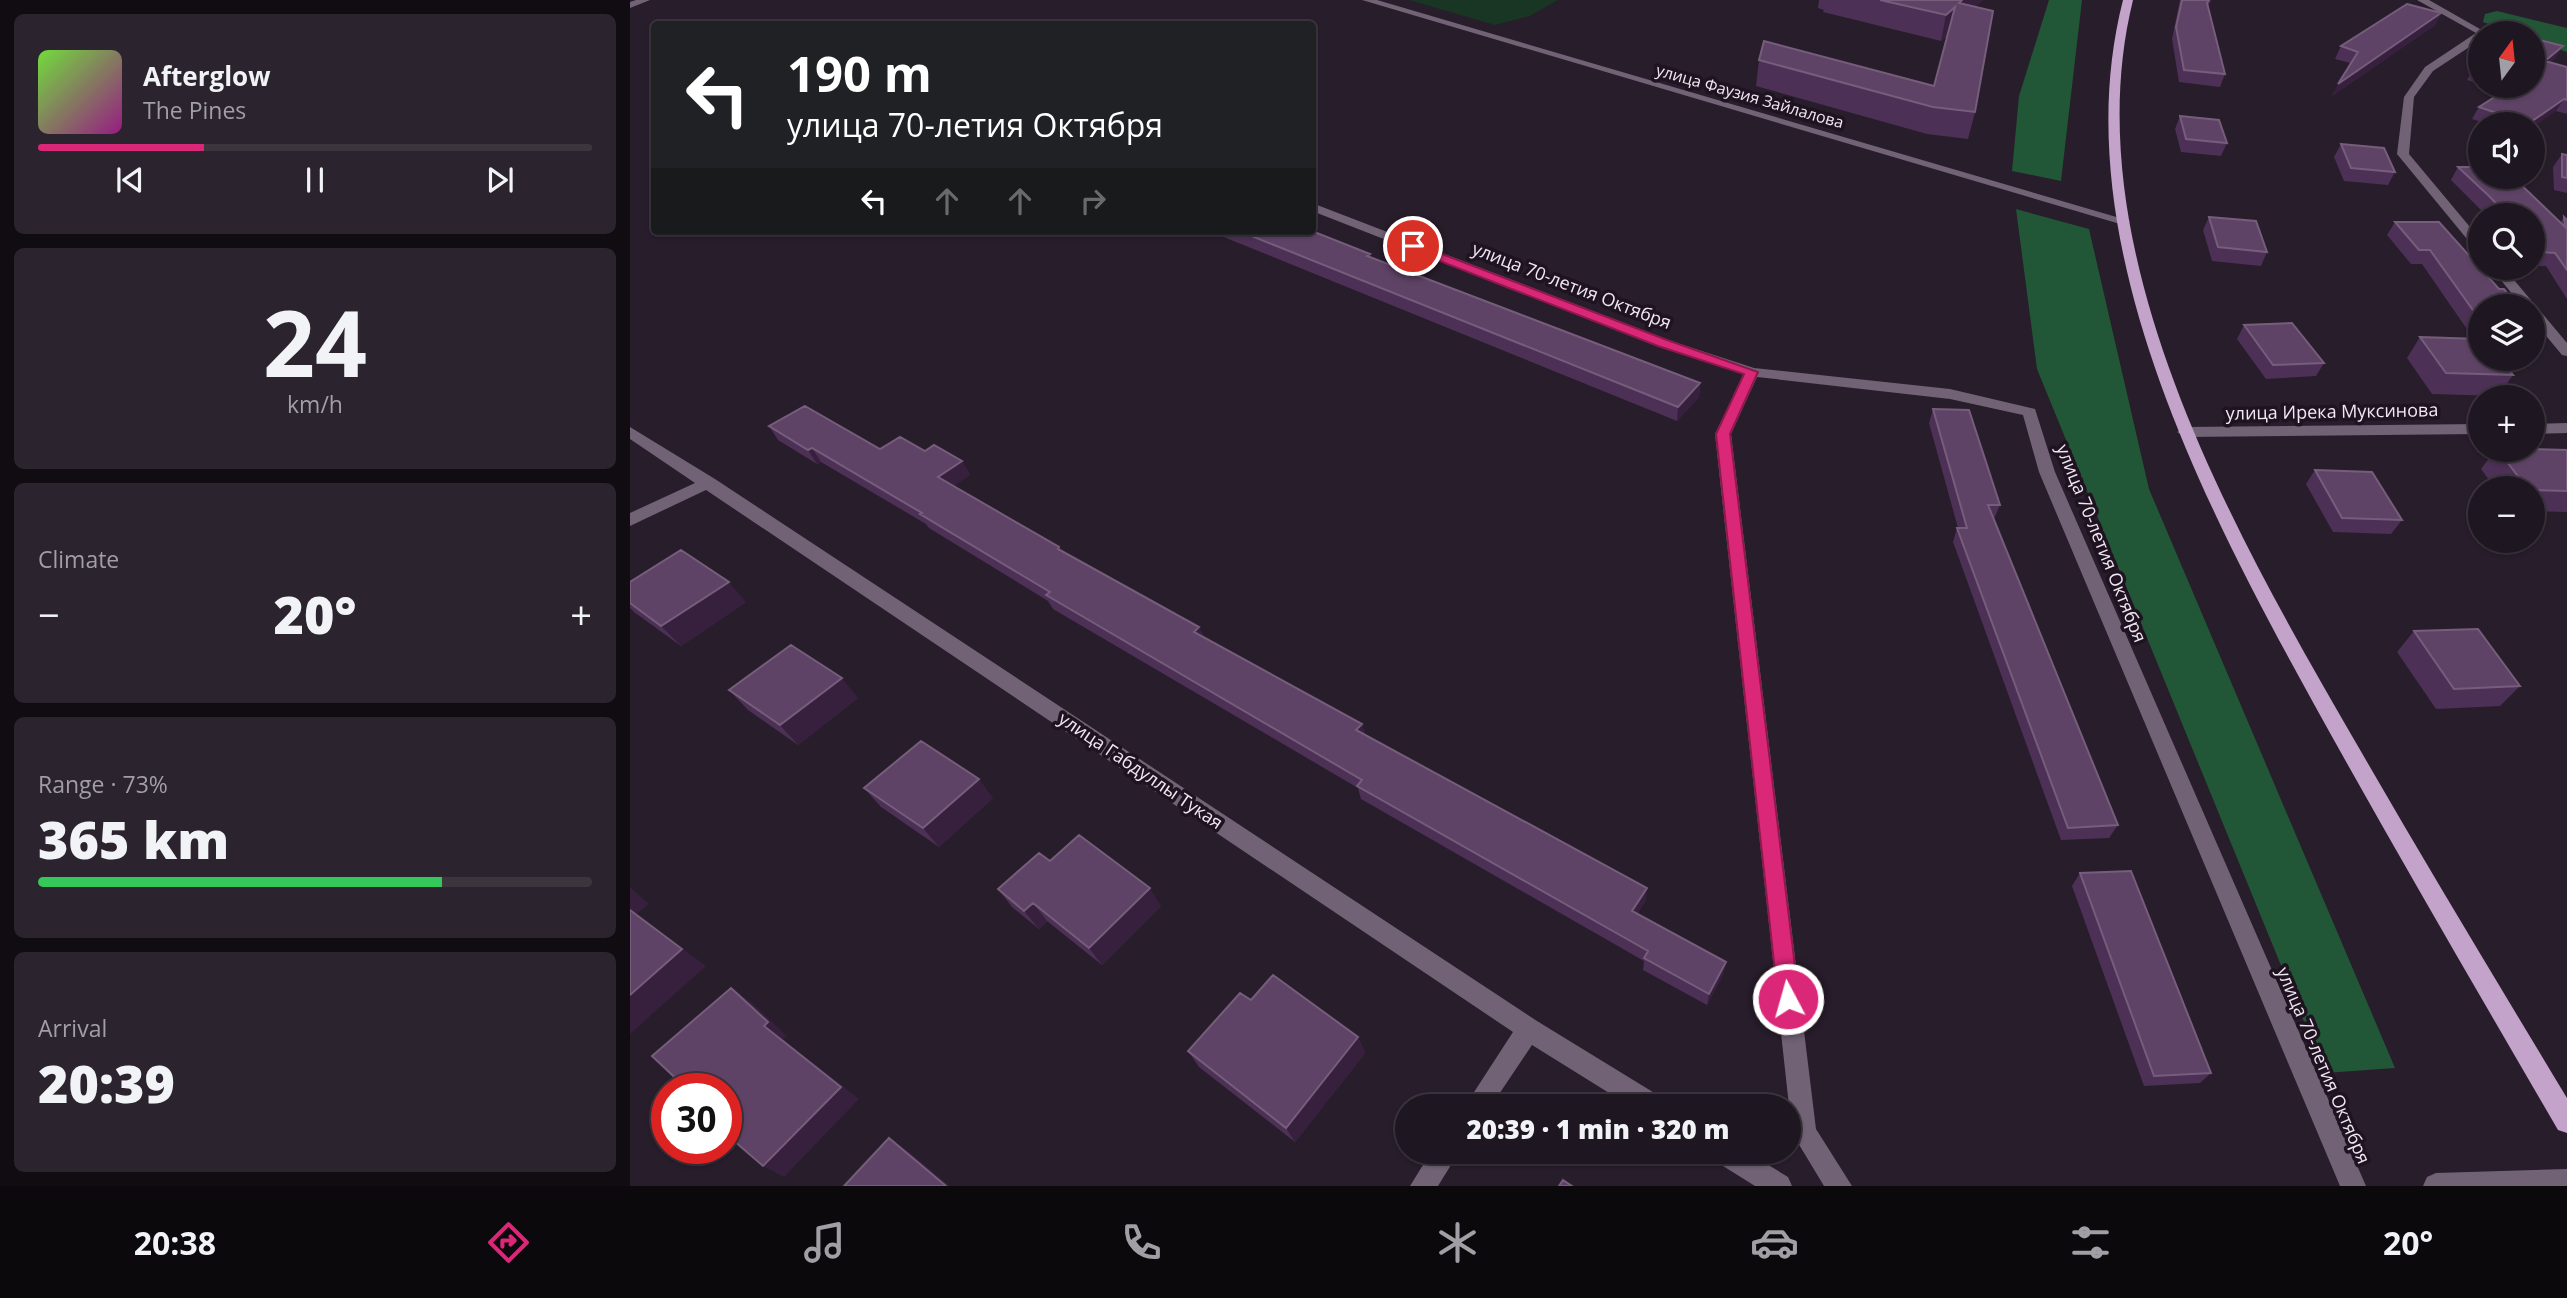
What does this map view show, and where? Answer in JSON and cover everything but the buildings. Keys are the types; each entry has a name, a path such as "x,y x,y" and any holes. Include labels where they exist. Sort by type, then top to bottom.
{"main road":[{"path":"2128,0 2112,69 2115,161 2141,306 2161,370 2185,432 2256,583 2390,822 2567,1121"}],"street":[{"path":"630,5 645,0"},
{"name":"улица Фаузия Зайлалова","path":"1367,0 2124,221"},
{"path":"2422,0 2468,27"},
{"path":"2468,43 2429,69 2409,97 2403,153 2468,232"},
{"name":"улица 70-летия Октября","path":"1316,210 1663,343 1752,372 1950,394 2030,412 2047,472 2353,1186"},
{"path":"2507,280 2519,294"},
{"path":"2545,325 2567,352"},
{"path":"1752,372 1723,434 1804,1133 1839,1186"},
{"path":"2545,429 2567,428"},
{"name":"улица Ирека Муксинова","path":"2185,432 2468,429"},
{"name":"улица Габдуллы Тукая","path":"630,432 1633,1094"},
{"path":"630,520 709,483"},
{"path":"1485,1094 1530,1028"},
{"path":"1423,1186 1438,1164"},
{"path":"1743,1164 1779,1186"},
{"path":"2437,1186 2567,1182"}],"green space":[{"path":"1409,0 1558,0 1530,16 1495,25"},
{"path":"2049,0 2082,0 2061,181 2012,171 2019,96"},
{"path":"2497,11 2538,21 2483,21 2485,14"},
{"path":"2545,23 2567,28 2567,52 2545,44"},
{"path":"2016,209 2089,229 2149,489 2395,1068 2325,1073 2037,369"}],"route":[{"path":"1413,246 1663,343 1752,372 1723,434 1788,999"}]}
